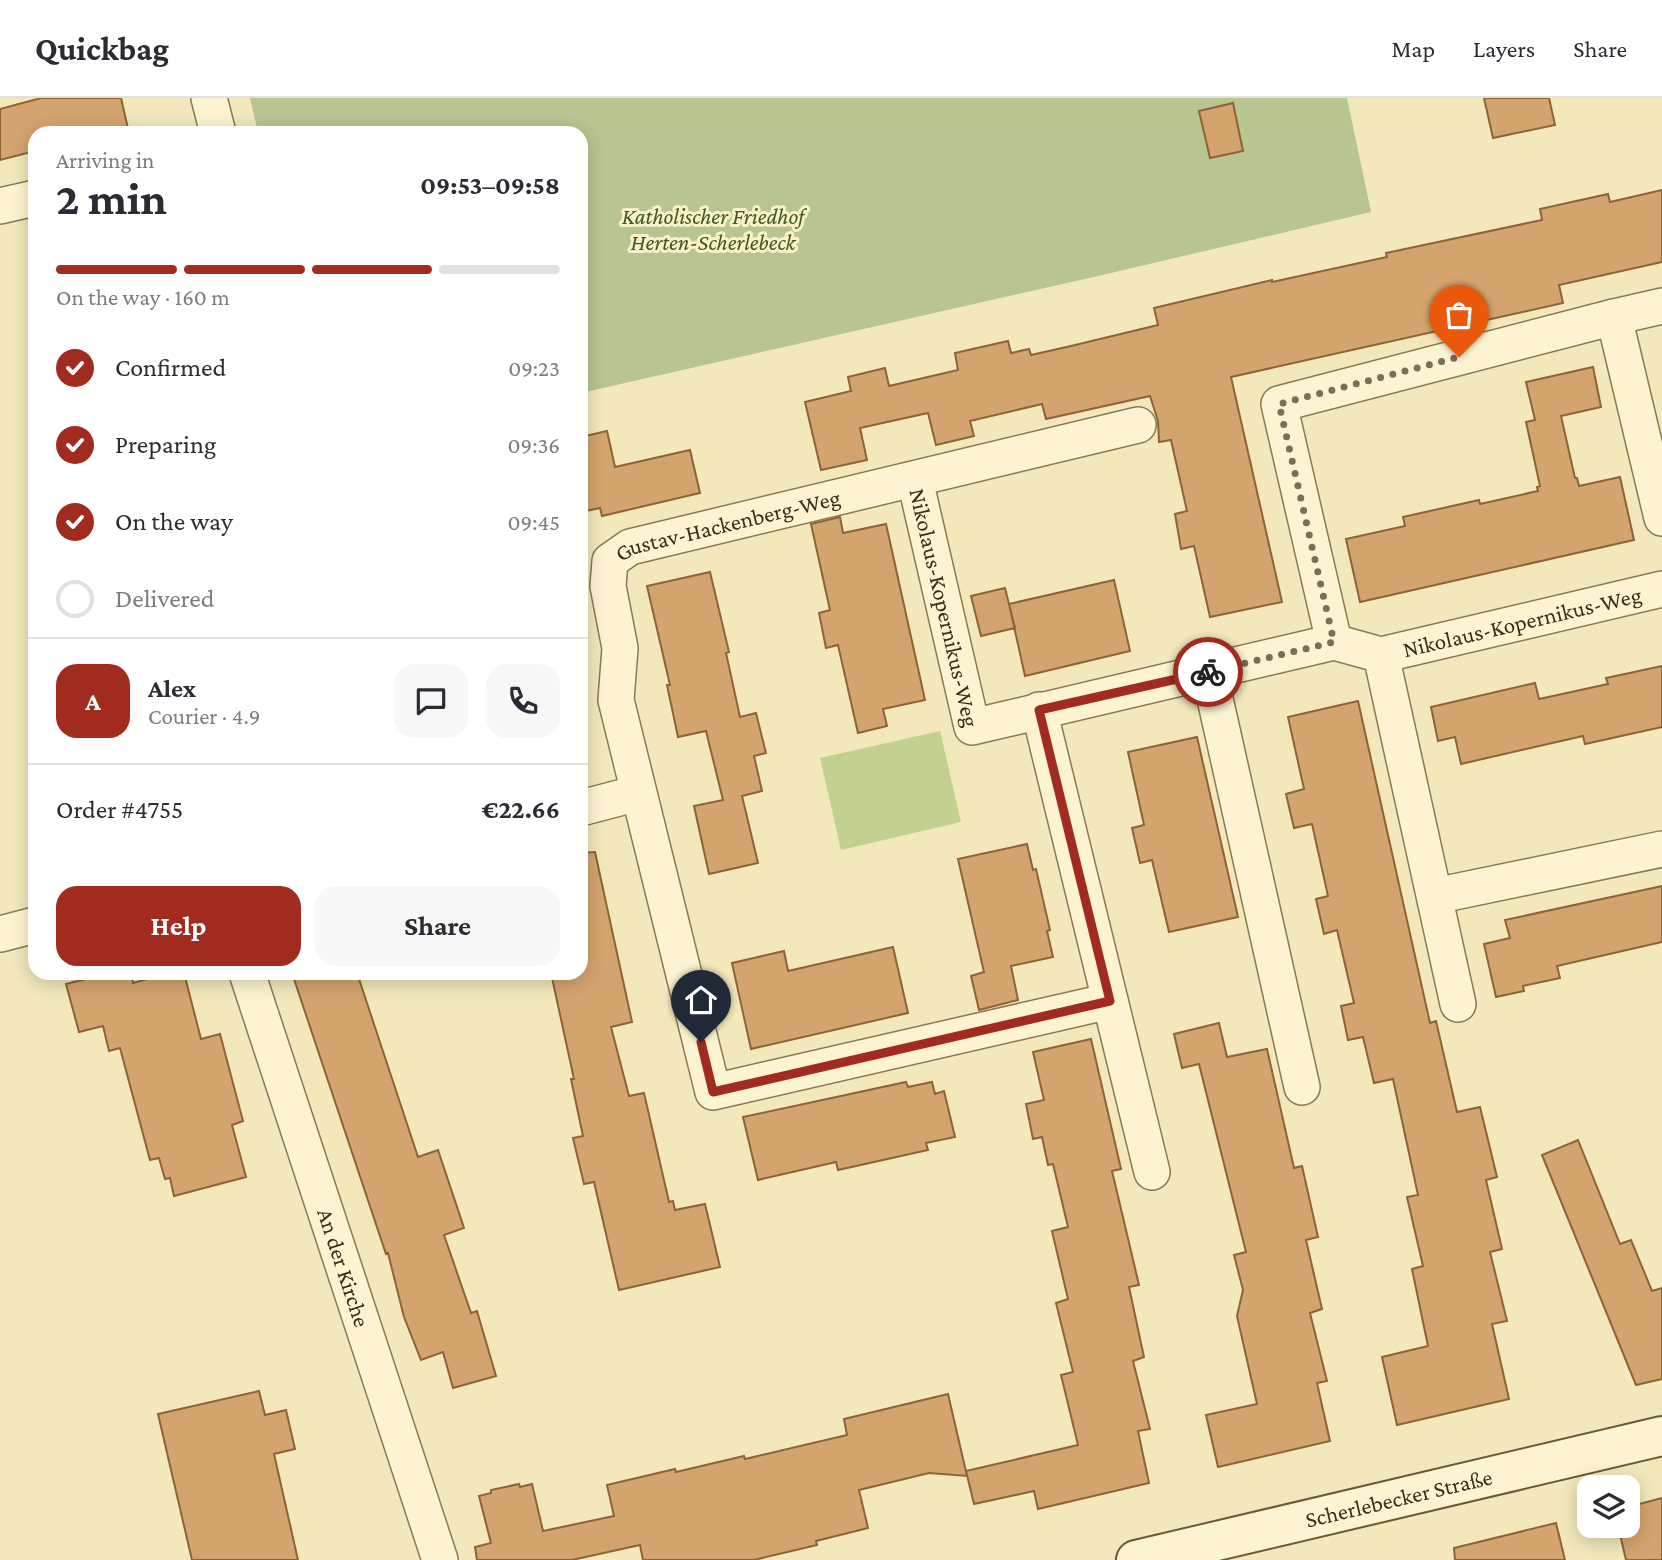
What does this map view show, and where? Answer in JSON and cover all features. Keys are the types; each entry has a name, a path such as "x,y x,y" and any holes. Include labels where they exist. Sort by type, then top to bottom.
{"street":[{"path":"209,98 216,126"},
{"path":"0,206 28,200"},
{"path":"1334,642 1279,404 1662,306"},
{"path":"1614,317 1662,518"},
{"name":"Nikolaus-Kopernikus-Weg","path":"1138,425 915,480 972,727 1334,642 1381,655 1662,589"},
{"name":"Gustav-Hackenberg-Weg","path":"915,480 630,547 610,561 608,586 620,648 617,699 713,1092 1110,1001"},
{"name":"Nikolaus-Kopernikus-Weg","path":"1381,655 1458,1004"},
{"path":"1209,672 1302,1087"},
{"path":"1039,710 1152,1172"},
{"path":"588,805 638,793"},
{"path":"1435,896 1662,849"},
{"path":"0,934 28,927"},
{"name":"An der Kirche","path":"249,980 440,1560"},
{"name":"Scherlebecker Straße","path":"1136,1560 1662,1436"}],"green space":[{"name":"Katholischer Friedhof Herten-Scherlebeck","path":"250,98 1347,98 1371,212 588,391 588,126 256,126"},
{"path":"940,731 961,822 841,850 820,758"}],"building":[{"path":"41,98 121,98 127,126 28,126 28,153 0,160 0,109"},
{"path":"1484,98 1549,98 1555,125 1493,138"},
{"path":"1233,103 1243,151 1210,158 1199,111"},
{"path":"1662,190 1662,262 1559,285 1563,303 1231,377 1282,602 1210,617 1194,546 1181,549 1175,514 1187,511 1171,440 1159,442 1158,421 1150,396 1046,419 1042,404 970,421 974,436 936,445 928,413 860,428 867,460 821,470 805,402 851,391 848,377 885,368 889,386 958,370 955,353 1008,341 1011,353 1029,349 1031,355 1071,346 1158,325 1154,308 1272,280 1387,257 1386,253 1542,220 1540,209 1608,194 1610,202"},
{"path":"1593,367 1601,407 1561,416 1575,478 1579,486 1620,477 1634,540 1360,602 1346,539 1405,526 1403,517 1479,500 1480,504 1538,491 1537,487 1540,486 1526,422 1535,420 1526,382"},
{"path":"607,431 615,467 690,450 700,493 602,516 600,508 588,511 588,435"},
{"path":"840,517 843,533 886,524 925,700 883,709 887,726 858,733 838,645 826,648 819,613 830,610 811,524"},
{"path":"710,572 729,652 726,653 740,717 756,713 766,753 754,756 762,791 742,796 758,863 709,874 694,806 723,800 706,731 678,737 667,685 670,685 647,586"},
{"path":"1114,580 1130,651 1025,676 1009,604"},
{"path":"1005,588 1015,628 981,636 971,596"},
{"path":"1662,666 1662,727 1585,744 1583,736 1461,764 1455,737 1438,741 1431,707 1535,683 1539,699 1608,684 1606,678"},
{"path":"1358,701 1430,1023 1436,1021 1457,1112 1480,1107 1497,1177 1486,1180 1502,1249 1490,1252 1507,1321 1492,1324 1509,1399 1397,1425 1382,1357 1428,1346 1412,1269 1423,1266 1407,1197 1418,1195 1393,1079 1374,1083 1363,1037 1348,1040 1341,1006 1354,1003 1337,930 1324,934 1316,899 1328,896 1312,824 1294,828 1286,794 1304,789 1288,717"},
{"path":"1197,737 1238,917 1169,932 1152,860 1140,863 1132,828 1144,825 1128,752"},
{"path":"1027,844 1033,870 1036,869 1050,930 1047,931 1053,957 1011,966 1018,1000 979,1010 971,976 984,972 958,859"},
{"path":"588,852 595,852 632,1022 611,1027 629,1096 644,1093 669,1202 673,1201 675,1210 705,1204 720,1267 619,1290 594,1182 584,1184 573,1138 583,1136 553,980 588,980"},
{"path":"1662,886 1662,942 1557,966 1560,978 1523,986 1524,991 1496,997 1484,944 1510,938 1505,920"},
{"path":"893,947 908,1013 751,1049 732,963 784,951 788,971"},
{"path":"82,980 132,980 133,983 144,980 186,980 201,1039 220,1034 243,1121 232,1125 246,1177 174,1196 170,1178 165,1179 159,1158 150,1160 120,1048 109,1051 103,1026 79,1032 66,984"},
{"path":"294,980 359,980 418,1157 438,1150 464,1228 444,1235 471,1313 477,1311 496,1376 453,1388 443,1352 421,1360 404,1317 388,1253 386,1254"},
{"path":"1219,1023 1227,1057 1267,1049 1294,1168 1302,1166 1318,1237 1306,1240 1322,1309 1310,1313 1327,1381 1317,1383 1330,1441 1218,1467 1206,1415 1257,1404 1237,1316 1243,1290 1234,1255 1246,1252 1199,1064 1182,1068 1174,1034"},
{"path":"1091,1039 1121,1169 1112,1171 1139,1285 1129,1287 1144,1357 1133,1361 1150,1429 1138,1431 1149,1483 1038,1509 1034,1491 974,1504 966,1471 1078,1445 1061,1375 1073,1372 1056,1303 1068,1299 1052,1231 1068,1227 1053,1164 1048,1165 1042,1137 1033,1139 1026,1104 1044,1100 1033,1052"},
{"path":"906,1082 908,1087 932,1082 935,1094 944,1091 955,1137 926,1143 928,1150 838,1170 836,1162 758,1180 743,1117"},
{"path":"1578,1140 1620,1244 1631,1240 1652,1291 1662,1288 1662,1379 1636,1385 1542,1155"},
{"path":"259,1391 265,1415 286,1410 295,1449 274,1454 298,1560 192,1560 158,1414"},
{"path":"948,1394 967,1476 929,1473 859,1490 868,1528 816,1541 817,1545 754,1560 643,1560 640,1545 572,1560 477,1560 475,1547 491,1543 479,1496 491,1493 491,1490 532,1484 543,1531 614,1516 607,1485 744,1456 745,1459 847,1435 844,1419"},
{"path":"1662,1498 1662,1560 1626,1560 1621,1538 1640,1538 1640,1504"},
{"path":"1556,1523 1565,1560 1455,1560 1454,1548"}],"way so far":[{"path":"1208,672 1334,642 1279,404 1459,357"}],"route":[{"path":"701,1042 713,1092 1110,1001 1039,710 1208,672"}]}
